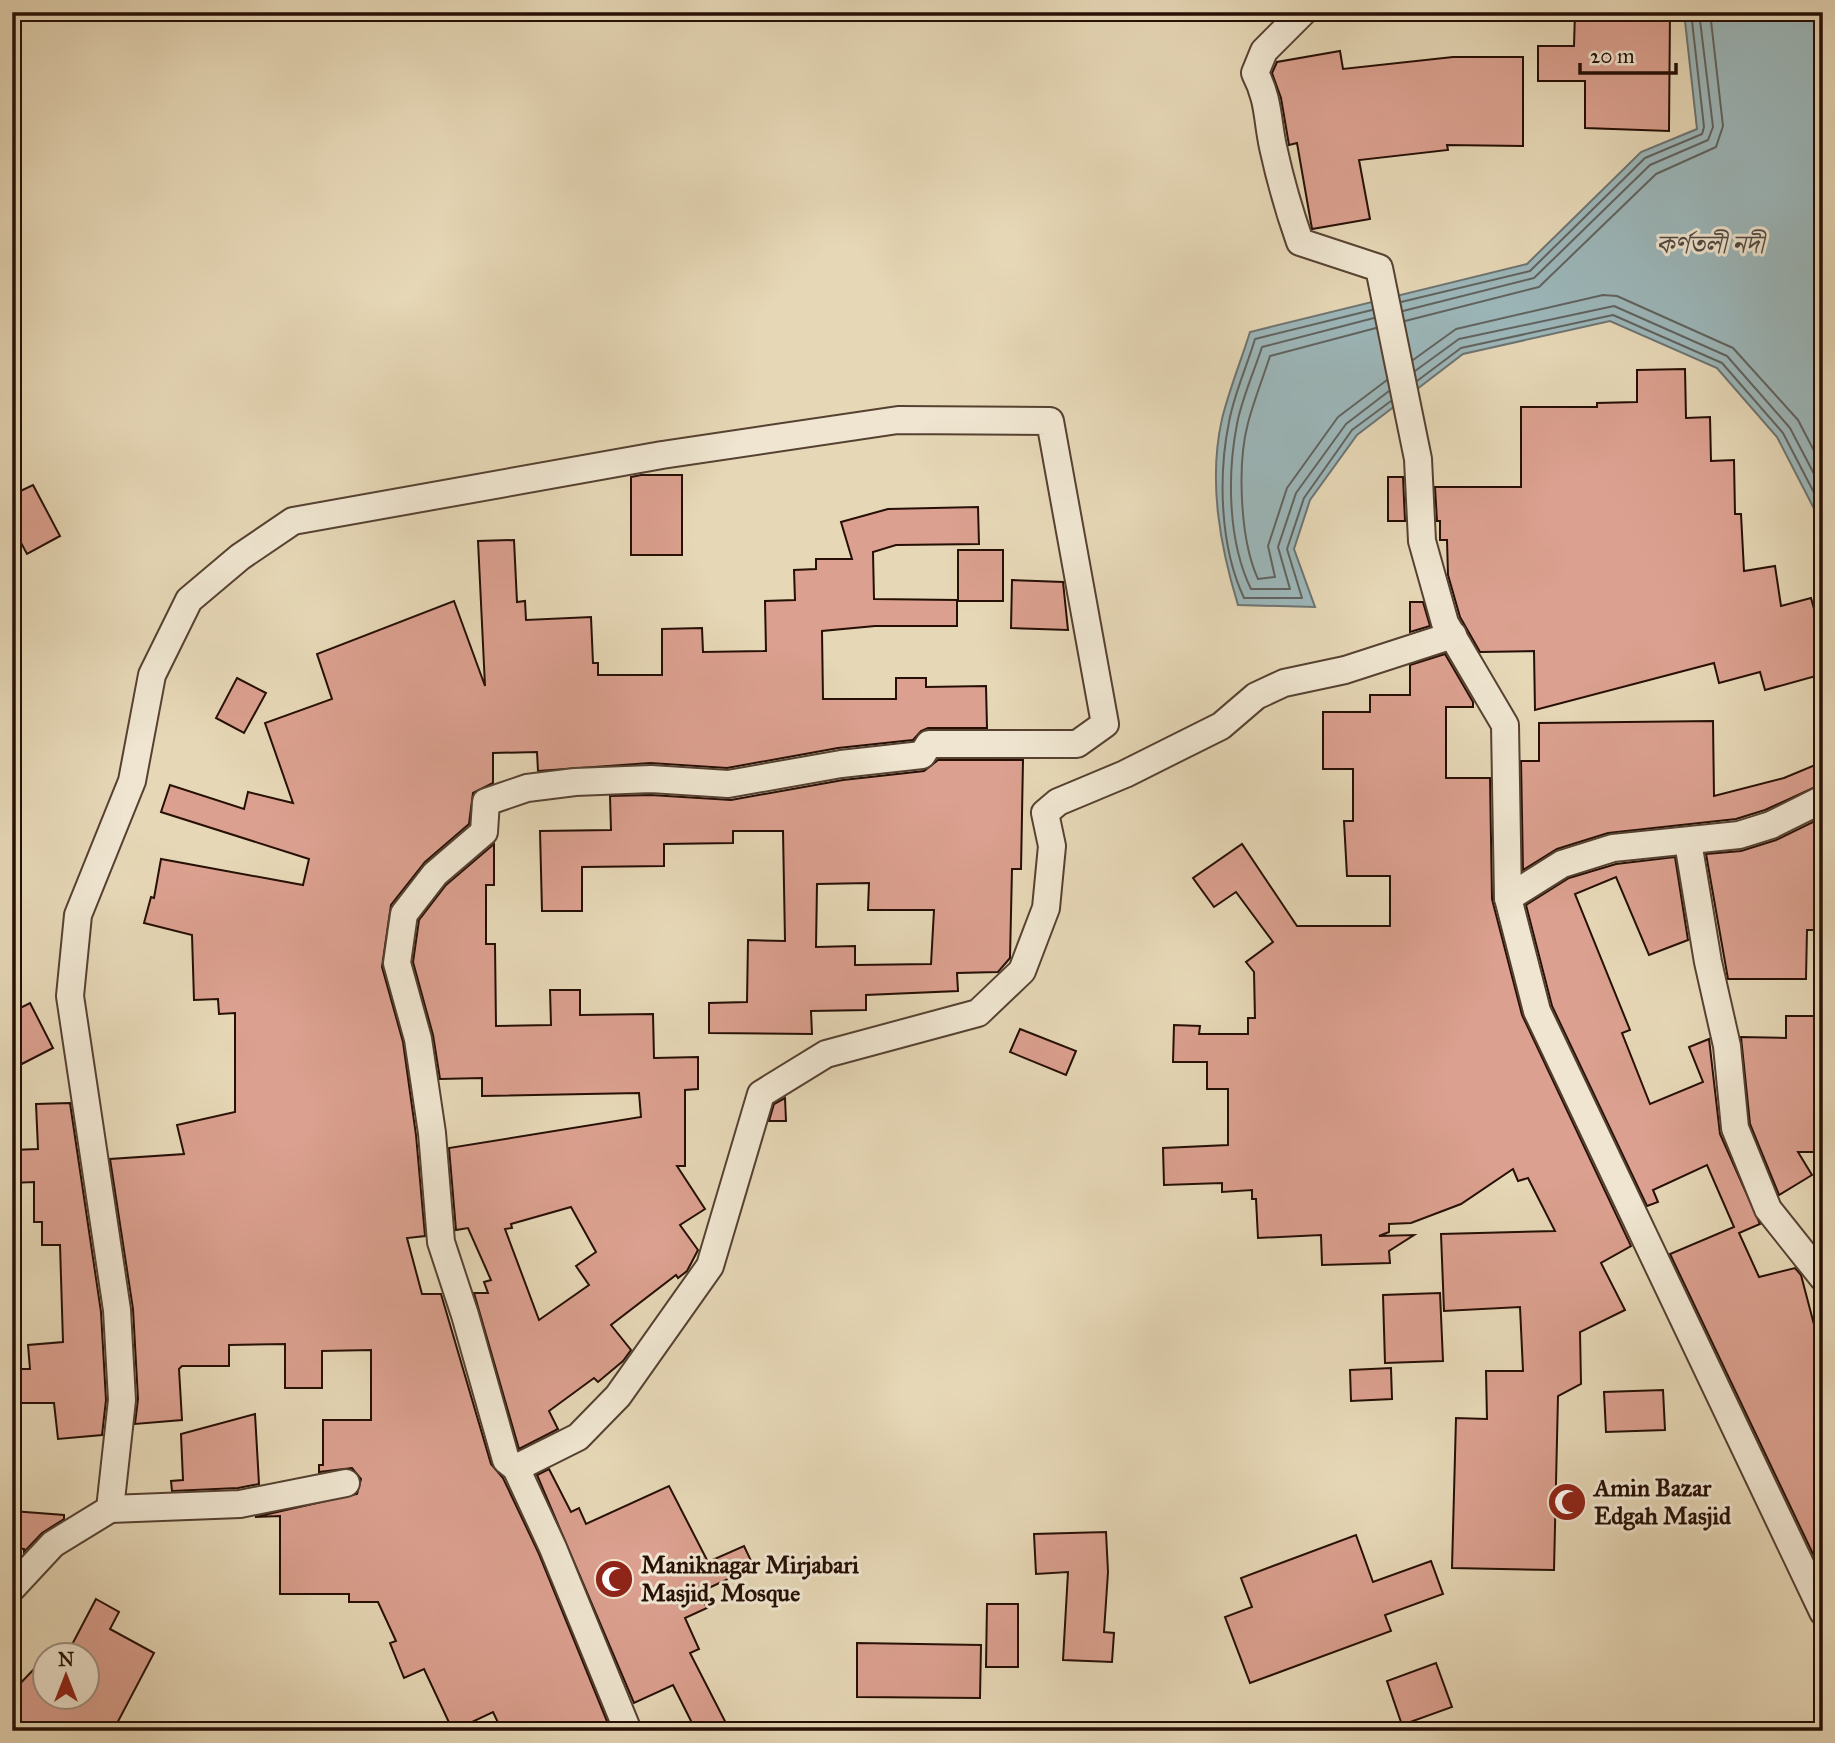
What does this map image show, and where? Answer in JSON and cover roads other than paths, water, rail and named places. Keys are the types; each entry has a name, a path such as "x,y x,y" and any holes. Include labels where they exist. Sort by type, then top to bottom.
{"street":[{"path":"1303,12 1264,51 1255,74 1266,94 1272,144 1300,242 1379,268 1418,459 1422,541 1445,623 1505,725 1508,898 1537,1011 1823,1612"},
{"path":"110,1509 122,1400 117,1310 70,996 78,915 132,781 152,675 189,600 240,557 293,520 662,454 898,421 1050,421 1105,724 1077,744 929,744 922,755 841,764 728,784 651,779 527,788 485,802 484,832 435,874 404,914 397,963 418,1039 432,1133 442,1242 466,1315 506,1460 516,1468 553,1548 628,1731"},
{"path":"516,1468 578,1437 618,1396 710,1266 761,1094 826,1054 978,1013 1022,971 1046,908 1052,846 1045,813 1058,802 1125,774 1221,726 1256,696 1284,683 1345,670 1453,635"},
{"path":"1508,898 1562,864 1613,848 1739,835 1770,825 1823,799"},
{"path":"1688,842 1708,962 1727,1046 1735,1128 1768,1209 1823,1278"},
{"path":"12,1588 53,1545 110,1509 240,1504 346,1483"}],"water":[{"name":"কর্ণতলী নদী","path":"1684,12 1823,12 1823,526 1777,437 1717,368 1610,321 1463,354 1357,435 1310,500 1294,549 1315,607 1238,605 1221,537 1216,466 1222,419 1250,332 1527,264 1641,152 1697,129"}],"place":[{"name":"Amin Bazar Edgah Masjid","path":"1567,1502"},
{"name":"Maniknagar Mirjabari Masjid, Mosque","path":"614,1579"}]}
